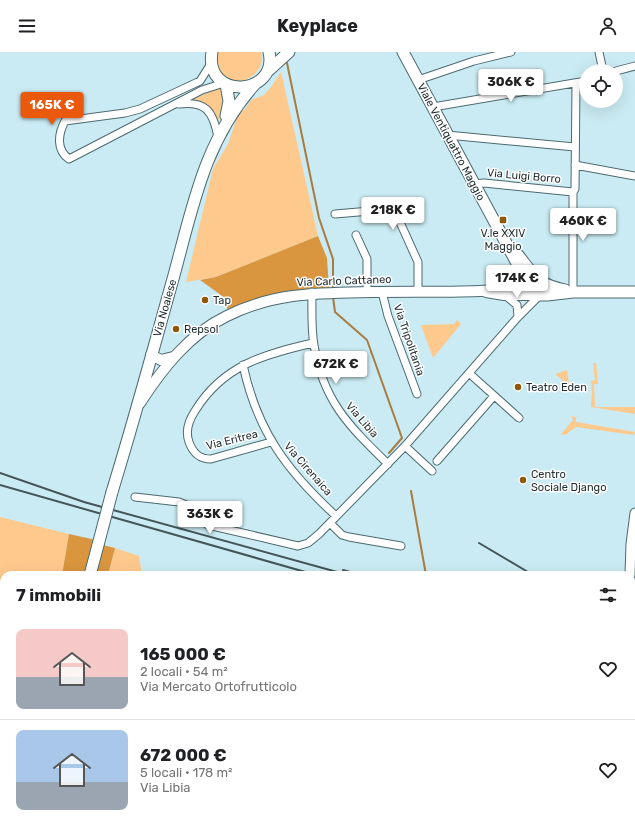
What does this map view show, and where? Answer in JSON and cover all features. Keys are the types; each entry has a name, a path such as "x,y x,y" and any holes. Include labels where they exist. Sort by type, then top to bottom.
{"main road":[{"path":"266,72 269,61 269,52"},
{"name":"Via Noalese","path":"91,571 198,187 218,137 237,103 266,72 290,52"},
{"name":"Viale Ventiquattro Maggio","path":"403,52 473,184 501,232 529,291 534,293 542,290 573,292 635,292"},
{"name":"Via Noalese","path":"212,55 214,70 225,83 229,101 224,126"},
{"path":"225,83 240,88 255,84"},
{"name":"Viale Ventiquattro Maggio","path":"501,232 534,276 542,290"},
{"path":"505,291 514,280 518,266"},
{"name":"Via Carlo Cattaneo","path":"137,407 159,373 173,357 206,329 225,316 268,299 317,292 529,291"},
{"path":"151,355 161,360 173,357"}],"street":[{"path":"418,80 474,61 510,52"},
{"path":"599,52 602,64"},
{"path":"212,55 200,81 140,108 125,114 65,121 61,129 60,146 63,154 69,159 202,90 225,83"},
{"path":"623,69 635,66"},
{"path":"433,107 579,82"},
{"path":"573,292 573,192 575,189 576,83"},
{"path":"175,104 190,103 204,107 212,114 218,137"},
{"path":"447,135 575,147"},
{"path":"575,165 635,176"},
{"name":"Via Luigi Borro","path":"473,184 484,183 573,192"},
{"path":"335,214 394,209 418,262 418,292"},
{"path":"356,235 366,260 367,292"},
{"path":"134,497 184,503 200,510 204,522 208,525 298,546 308,543 330,523 405,446 470,374 542,290"},
{"path":"505,291 517,305 519,316"},
{"path":"519,316 529,291"},
{"name":"Via Libia","path":"317,292 313,343 324,381 337,409 357,434 388,464"},
{"name":"Via Tripolitania","path":"382,292 388,316 417,394"},
{"name":"Via Eritrea","path":"271,442 211,459 204,459 197,456 190,445 187,436 189,424 198,406 212,388 226,376 243,365 272,353 313,343"},
{"name":"Via Cirenaica","path":"243,365 254,407 271,442 304,484 336,516"},
{"path":"470,374 519,418"},
{"path":"436,461 494,396"},
{"path":"405,446 432,471"},
{"path":"630,571 631,544 635,514"},
{"path":"330,523 342,535 349,538 401,546"}],"shaded area":[{"path":"216,52 261,52 262,61 259,69 246,80 230,80 223,76 218,68"},
{"path":"281,72 318,236 216,277 186,282 213,169 228,144 240,109 244,111 251,100 264,95"},
{"path":"216,89 221,89 224,96 223,109 218,121 207,107 189,101"},
{"path":"318,236 327,258 329,288 273,294 227,309 225,298 200,280 216,277"},
{"path":"457,320 461,324 433,358 421,325 454,324"},
{"path":"593,363 596,363 598,384 594,384 595,407 635,407 635,414 591,407 591,381 595,380"},
{"path":"567,370 569,385 574,384 572,387 571,387 555,374"},
{"path":"571,416 576,417 576,422 635,432 634,435 576,427 565,435 561,434 573,420"},
{"path":"0,517 69,534 63,571 0,571"},
{"path":"69,534 96,540 88,571 63,571"},
{"path":"103,545 115,548 109,571 96,571"},
{"path":"115,548 139,556 141,571 109,571"}],"waterway":[{"path":"287,63 319,218 333,259 333,290"},
{"path":"333,297 335,312 367,340 402,438 389,453"},
{"path":"411,491 425,571"}],"railway":[{"path":"0,473 84,502 334,571"},
{"path":"0,485 302,571"},
{"path":"479,543 526,571"}],"place":[{"name":"V.le XXIV Maggio","path":"503,220"},
{"name":"Tap","path":"205,300"},
{"name":"Repsol","path":"176,329"},
{"name":"Teatro Eden","path":"518,387"},
{"name":"Centro Sociale Django","path":"523,480"}]}
